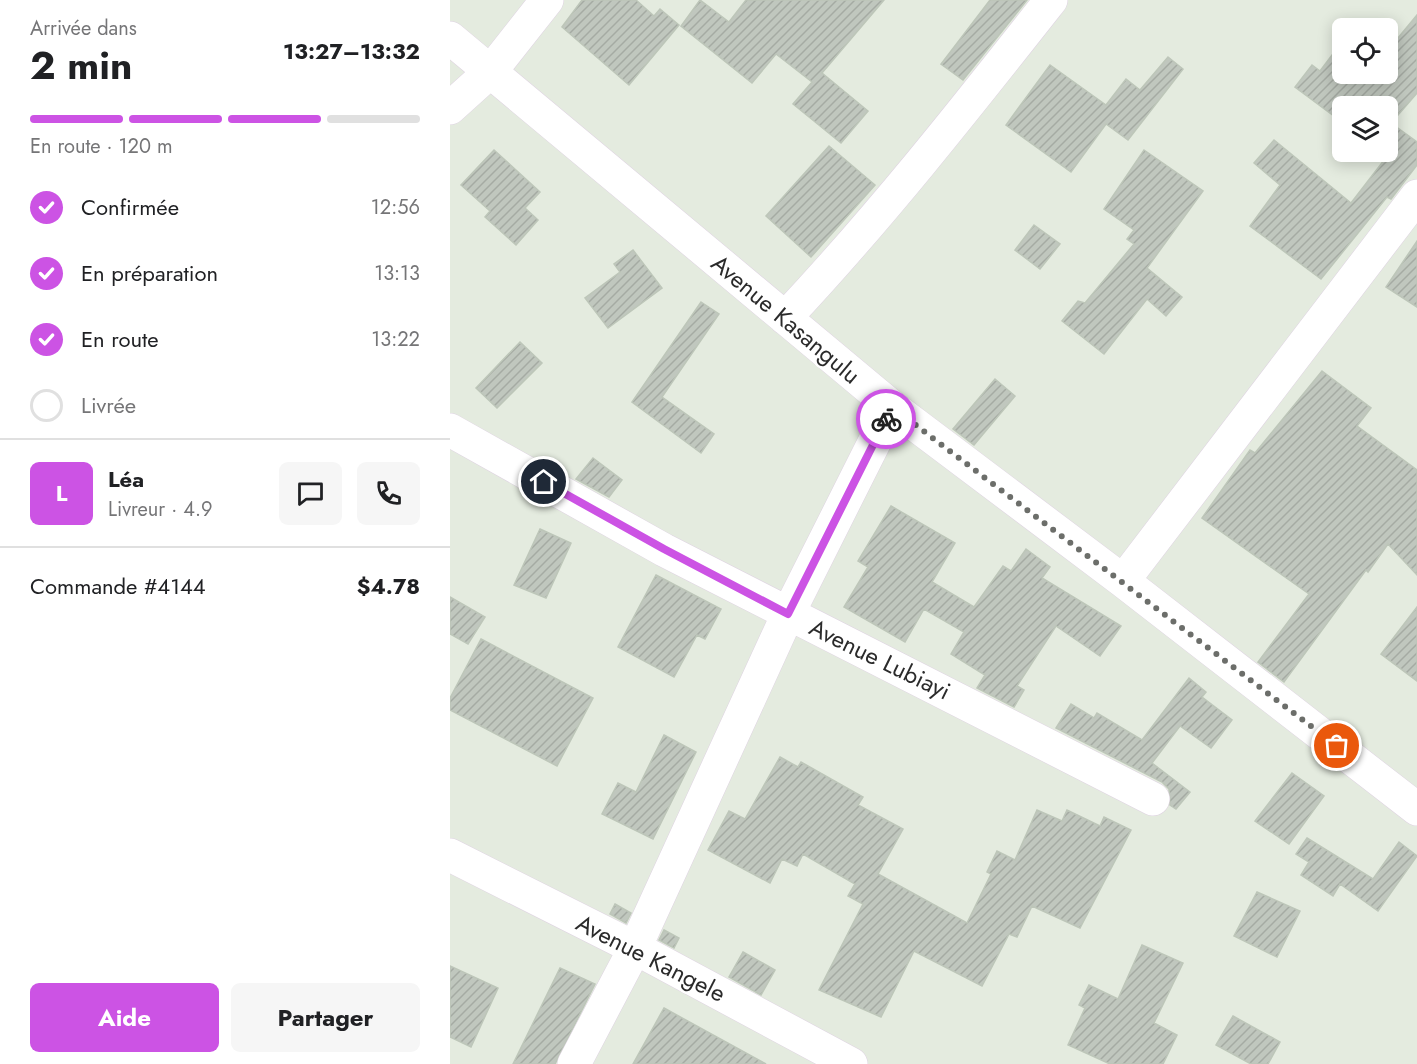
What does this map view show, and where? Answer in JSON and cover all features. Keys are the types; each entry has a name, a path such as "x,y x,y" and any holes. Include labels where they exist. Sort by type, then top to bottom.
{"street":[{"path":"450,108 491,70 547,0"},
{"path":"785,318 852,246 930,155 1051,0"},
{"name":"Avenue Kasangulu","path":"450,38 892,407 1123,581 1417,809"},
{"path":"1123,581 1417,196"},
{"path":"574,1064 635,948 788,614 892,407"},
{"name":"Avenue Lubiayi","path":"450,430 664,549 788,614 970,703 1153,799"},
{"name":"Avenue Kangele","path":"450,855 635,948 851,1064"}],"building":[{"path":"582,0 636,0 654,16 660,9 679,25 629,85 562,27"},
{"path":"700,0 729,22 746,0 884,0 822,73 868,111 841,143 793,104 812,82 776,54 752,83 681,26"},
{"path":"990,0 1027,0 963,80 941,64"},
{"path":"1417,15 1417,93 1398,115 1398,96 1332,96 1332,115 1295,87 1312,65 1320,71 1332,55 1332,84 1398,84 1398,38"},
{"path":"1168,57 1183,69 1128,140 1106,124 1071,172 1006,125 1050,65 1106,105 1126,79 1140,90"},
{"path":"1398,128 1417,142 1417,165 1391,199 1387,197 1321,279 1250,226 1280,185 1254,163 1274,140 1351,203 1383,162 1398,162"},
{"path":"829,146 875,185 811,257 766,216"},
{"path":"494,150 540,192 525,208 538,220 516,245 485,217 490,211 461,185"},
{"path":"1144,150 1203,191 1147,268 1182,297 1166,316 1147,299 1104,354 1062,321 1078,301 1085,303 1134,244 1127,239 1134,230 1104,209"},
{"path":"1034,225 1060,244 1040,269 1015,250"},
{"path":"1417,241 1417,307 1386,287"},
{"path":"633,250 662,288 608,328 585,298 620,272 614,264"},
{"path":"701,302 719,314 662,397 714,434 701,453 632,402"},
{"path":"520,342 542,363 497,408 476,388"},
{"path":"1322,371 1371,408 1357,426 1417,470 1417,575 1388,544 1368,572 1366,570 1284,682 1258,662 1309,594 1202,518 1250,450 1255,453"},
{"path":"995,379 1015,396 974,445 953,429"},
{"path":"593,458 622,480 609,497 576,479"},
{"path":"891,506 955,543 932,582 974,607 1003,566 1011,571 1026,549 1050,567 1042,578 1121,626 1100,656 1056,626 1017,686 1024,690 1014,707 977,688 985,675 951,654 964,632 924,609 905,642 844,607 868,567 858,561"},
{"path":"540,529 571,543 546,598 514,585"},
{"path":"656,575 721,609 705,639 697,635 674,677 618,647"},
{"path":"450,597 485,617 468,644 450,634"},
{"path":"1417,607 1417,681 1381,654"},
{"path":"481,639 593,698 557,766 450,710 450,698"},
{"path":"1189,678 1206,692 1202,697 1232,720 1211,748 1180,726 1152,763 1190,792 1176,809 1170,805 1169,789 1162,782 1056,728 1071,704 1094,718 1097,713 1142,740"},
{"path":"664,735 696,752 653,839 602,814 618,783 636,792"},
{"path":"780,757 798,767 801,762 863,797 858,805 903,829 878,874 967,923 991,874 987,872 997,851 1015,860 1037,810 1062,821 1067,810 1100,826 1104,817 1131,830 1080,928 1032,906 1017,937 1009,934 982,986 914,951 881,1017 819,990 863,904 848,896 855,884 803,854 797,866 782,859 770,883 708,850 729,811 745,819"},
{"path":"1292,773 1324,796 1289,844 1255,821"},
{"path":"1307,838 1373,879 1399,842 1417,856 1378,911 1340,884 1333,896 1301,875 1309,862 1296,854"},
{"path":"1257,892 1300,911 1277,957 1234,936"},
{"path":"615,904 631,913 626,923 610,914"},
{"path":"664,930 679,938 674,948 659,940"},
{"path":"1142,945 1183,963 1154,1023 1177,1035 1163,1064 1110,1064 1068,1045 1085,1008 1079,1005 1089,985 1118,999"},
{"path":"743,952 775,970 761,995 729,977"},
{"path":"450,966 498,988 471,1047 450,1037"},
{"path":"560,968 595,984 555,1064 513,1064"},
{"path":"664,1008 766,1064 633,1064"},
{"path":"1233,1016 1280,1042 1268,1064 1251,1064 1216,1045"}],"way so far":[{"path":"886,419 892,407 1337,746"}],"route":[{"path":"544,482 664,549 788,614 886,419"}]}
